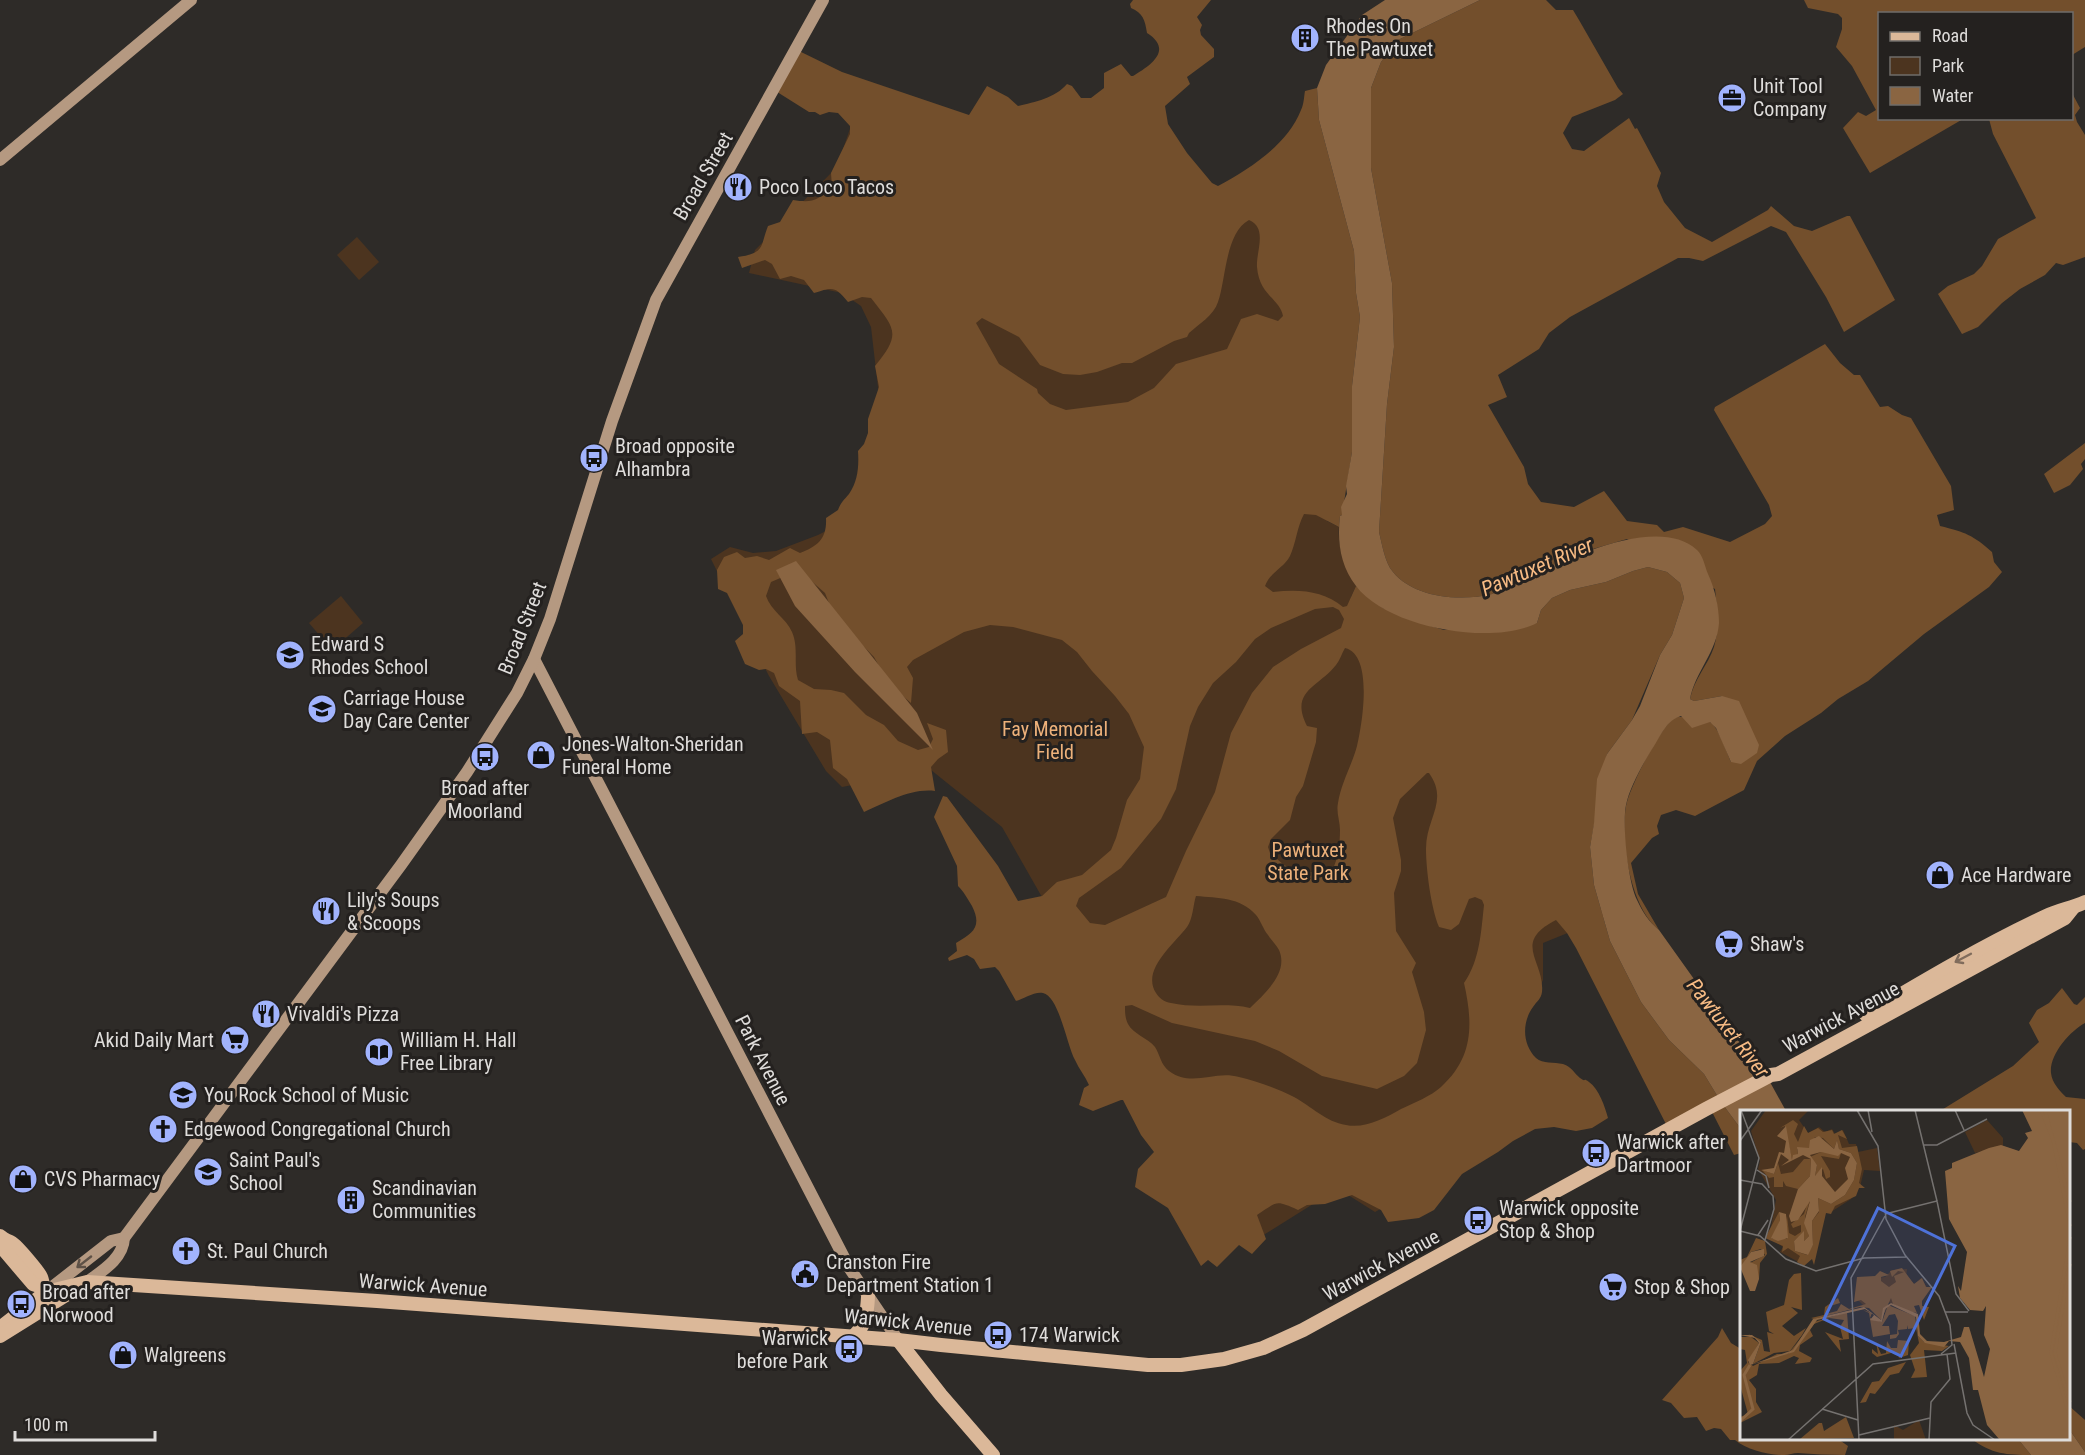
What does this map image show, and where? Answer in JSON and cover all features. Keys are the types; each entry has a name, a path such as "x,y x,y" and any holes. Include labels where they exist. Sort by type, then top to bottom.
{"main road":[{"path":"0,160 191,0"},
{"name":"Broad Street","path":"0,1336 87,1282 117,1257 123,1248 124,1238 237,1088 433,819 502,718 534,659 550,620 612,421 656,300 823,0"},
{"name":"Park Avenue","path":"534,659 850,1269 898,1340 941,1395 993,1455"},
{"name":"Warwick Avenue","path":"44,1289 87,1282 377,1301 854,1336 1148,1365 1190,1364 1240,1355 1296,1334 1712,1106 1770,1075 1778,1074 1992,958 2065,918 2079,905"},
{"path":"2,1238 4,1250 33,1284 44,1289 45,1309"},
{"name":"Broad Street","path":"0,1328 44,1289 111,1241 124,1238"},
{"path":"854,1336 863,1327 867,1317 868,1297"}],"green space":[{"name":"Pawtuxet State Park","path":"859,102 1219,200 1310,136 1327,521 1339,527 1339,542 1343,558 1356,586 1351,597 1607,917 1543,943 1543,980 1520,1028 1532,1125 1375,1212 1345,1193 1329,1194 1257,1239 1104,1006 1002,827 931,770 842,787 826,771 769,676 711,559 730,547 753,553 776,551 838,525 850,507 879,396 871,327 861,306 842,293 749,273 755,250 837,167"},
{"path":"357,237 379,262 359,280 337,255"},
{"path":"341,596 363,623 332,650 309,623"}],"shaded area":[{"name":"Pawtuxet State Park","path":"1133,0 1211,0 1197,17 1202,25 1201,35 1214,49 1214,57 1187,77 1190,84 1165,106 1168,124 1187,153 1212,183 1218,186 1255,163 1277,145 1295,123 1302,108 1305,91 1317,88 1319,120 1354,251 1356,293 1360,317 1352,386 1352,452 1339,527 1316,515 1304,514 1290,556 1265,586 1273,592 1301,591 1319,594 1343,607 1347,606 1356,586 1383,608 1444,630 1537,623 1541,610 1552,598 1570,590 1606,582 1648,567 1667,572 1680,583 1684,598 1672,635 1660,655 1632,720 1607,754 1590,847 1594,885 1610,941 1641,1002 1669,1040 1704,1074 1740,1128 1740,1153 1734,1155 1710,1108 1668,1128 1576,948 1556,920 1543,928 1535,937 1533,945 1533,953 1542,981 1542,992 1527,1019 1526,1040 1536,1058 1545,1062 1566,1065 1580,1078 1593,1085 1601,1098 1608,1118 1592,1128 1576,1131 1554,1127 1535,1129 1462,1174 1434,1210 1419,1218 1388,1222 1381,1210 1352,1195 1325,1204 1307,1205 1298,1210 1280,1203 1273,1205 1257,1215 1266,1239 1252,1254 1239,1245 1217,1267 1208,1260 1201,1266 1168,1208 1135,1187 1138,1169 1154,1152 1141,1135 1123,1100 1093,1111 1079,1105 1084,1088 1089,1085 1075,1060 1058,1012 1049,996 1036,993 1016,1001 995,967 980,969 974,959 967,955 949,961 948,958 957,951 956,943 968,936 975,928 976,919 972,906 958,886 957,866 934,817 943,796 947,797 998,866 1018,901 1042,896 1057,882 1082,875 1111,850 1127,800 1140,779 1144,747 1129,714 1077,652 1062,640 1013,627 990,625 964,632 913,660 907,667 913,678 911,703 889,684 874,657 834,616 825,593 809,579 792,573 771,582 766,596 771,606 792,632 798,680 814,689 844,693 866,715 884,725 898,741 918,750 929,747 933,739 927,723 946,730 948,752 931,767 935,791 907,794 864,812 847,779 833,768 830,740 817,732 802,734 800,701 779,686 774,673 745,664 735,641 743,634 743,625 727,593 718,589 717,570 724,557 737,552 745,558 757,556 769,560 790,548 800,553 812,548 820,541 825,531 826,518 838,510 856,479 858,451 864,444 868,433 868,419 879,387 875,366 884,355 892,338 890,324 871,298 862,297 848,302 833,289 814,293 804,280 791,276 780,279 772,264 765,260 742,268 738,257 758,251 768,226 780,222 793,200 814,200 832,187 831,173 850,134 850,126 838,113 829,112 820,115 809,112 774,90 797,50 842,72 969,115 987,86 1008,97 1018,106 1051,96 1067,84 1072,86 1081,98 1091,98 1104,88 1104,73 1121,64 1133,76 1157,57 1159,45 1147,33 1141,15 1131,8 1130,4","holes":["1249,220 1255,224 1260,234 1257,267 1261,284 1278,305 1283,316 1278,321 1257,314 1241,319 1227,349 1176,364 1154,388 1128,402 1066,410 1050,404 1038,393 1037,389 999,364 976,323 982,318 1019,337 1040,365 1063,374 1080,375 1122,363 1132,363 1174,341 1187,337 1213,311 1221,293 1235,235","1333,607 1339,610 1344,619 1341,628 1273,667 1252,693 1231,733 1215,792 1166,897 1105,925 1090,923 1076,906 1079,898 1121,868 1161,819 1176,789 1190,726 1198,707 1213,683 1236,662 1255,639 1271,628 1315,609","1345,648 1354,653 1360,663 1364,692 1357,746 1338,803 1340,830 1337,856 1332,871 1321,873 1295,870 1284,865 1270,853 1268,847 1271,839 1290,820 1316,742 1317,728 1307,726 1302,714 1304,697 1336,665","1429,773 1435,783 1437,801 1427,838 1426,857 1431,899 1439,927 1451,930 1459,924 1469,899 1475,897 1482,900 1484,905 1477,955 1464,983 1469,1012 1468,1039 1460,1064 1452,1076 1441,1087 1422,1099 1375,1122 1353,1126 1332,1121 1294,1097 1253,1081 1230,1075 1186,1078 1166,1069 1155,1047 1128,1024 1125,1006 1132,1005 1172,1023 1255,1041 1279,1051 1322,1076 1377,1089 1404,1076 1417,1063 1426,1030 1424,1012 1412,972 1416,963 1396,931 1394,893 1401,871 1401,860 1393,818 1400,799","1196,896 1220,898 1250,909 1279,950 1281,967 1278,975 1250,1008 1181,1005 1164,1001 1156,993 1152,984 1156,966 1187,927 1191,920"]},
{"path":"1480,0 1546,0 1556,10 1573,10 1623,94 1615,100 1572,117 1563,133 1572,149 1584,151 1629,118 1635,129 1637,128 1661,173 1657,186 1664,202 1685,228 1712,242 1768,210 1771,206 1794,226 1812,231 1850,216 1895,300 1844,332 1826,297 1786,232 1771,226 1703,261 1678,258 1570,317 1549,333 1539,349 1498,375 1507,397 1488,405 1524,467 1528,484 1541,502 1574,507 1604,491 1627,521 1657,525 1664,532 1683,527 1730,542 1765,524 1772,516 1769,505 1714,410 1715,407 1825,344 1840,363 1854,375 1860,375 1880,407 1888,406 1911,418 1951,486 1954,510 1937,515 1940,526 1974,538 1992,552 1994,562 2002,572 1989,587 1924,634 1868,681 1785,736 1757,761 1744,790 1695,816 1676,810 1661,815 1657,826 1659,834 1652,838 1631,863 1638,894 1659,930 1641,906 1629,872 1625,836 1626,806 1646,759 1661,733 1674,718 1692,718 1713,724 1731,762 1722,696 1694,701 1690,699 1716,640 1718,618 1715,589 1627,539 1586,551 1492,594 1465,598 1436,595 1423,592 1399,578 1388,564 1379,532 1387,404 1394,347 1392,283 1371,168 1371,88 1381,62 1398,40"},
{"path":"1804,0 2085,0 2085,47 2073,54 2073,12 1878,12 1878,120 1961,120 1870,173 1843,128 1858,112 1866,116 1876,110 1852,66 1836,47 1842,29 1842,18 1838,14 1808,8"},
{"path":"2073,95 2080,108 2075,115 2077,122 2085,135 2085,257 2063,265 2056,263 2045,275 2020,289 2002,303 1978,327 1962,334 1938,294 1948,286 1974,274 1982,266 1998,239 2036,218 1993,134 1989,120 2073,120"},
{"path":"2085,443 2085,459 2081,464 2083,469 2070,485 2054,493 2044,474"},
{"path":"2062,988 2074,1004 2077,1005 2085,997 2085,1023 2073,1032 2057,1051 2051,1066 2051,1073 2055,1083 2066,1097 2085,1099 2085,1149 2083,1150 2077,1143 2070,1142 2070,1110 1942,1110 2013,1066 2039,1042 2029,1023 2037,1010 2049,1003"},
{"path":"1722,1328 1731,1343 1740,1348 1740,1440 1839,1440 1848,1446 1845,1455 1798,1453 1778,1455 1758,1451 1745,1447 1735,1440 1730,1440 1721,1429 1714,1428 1706,1431 1697,1417 1684,1418 1671,1403 1662,1400 1718,1337"},
{"path":"2070,1407 2085,1420 2085,1452 2070,1430"},
{"path":"1974,1440 2019,1440 2031,1455 2000,1453"}],"water":[{"name":"Pawtuxet River","path":"1385,0 1480,0 1398,40 1381,62 1371,88 1371,168 1392,283 1394,347 1387,404 1379,532 1385,555 1390,568 1410,586 1436,595 1465,598 1492,594 1565,560 1624,540 1652,537 1677,539 1697,550 1701,555 1715,592 1719,623 1714,643 1696,680 1690,699 1694,701 1722,696 1739,701 1759,745 1757,753 1741,764 1731,762 1716,728 1710,722 1692,728 1681,716 1676,718 1662,733 1631,790 1626,805 1625,839 1631,880 1641,908 1736,1038 1765,1073 1785,1110 1740,1110 1740,1128 1704,1074 1669,1040 1641,1002 1610,941 1594,885 1590,847 1597,779 1607,754 1640,706 1660,655 1672,635 1684,598 1680,583 1667,572 1648,567 1606,582 1570,590 1552,598 1541,610 1537,623 1517,630 1494,633 1468,632 1441,629 1391,613 1371,601 1356,586 1346,570 1341,552 1339,525 1342,515 1341,507 1347,494 1346,486 1352,452 1352,386 1360,317 1356,293 1354,251 1319,120 1317,88 1326,65 1362,15"},
{"path":"796,561 917,713 933,750 855,672 795,606 776,570"},
{"path":"2070,1430 2085,1452 2085,1455 2031,1455 2019,1440 2070,1440"}],"place":[{"name":"Rhodes On The Pawtuxet","path":"1305,38"},
{"name":"Unit Tool Company","path":"1732,98"},
{"name":"Poco Loco Tacos","path":"738,187"},
{"name":"Broad opposite Alhambra","path":"594,458"},
{"name":"Edward S Rhodes School","path":"290,655"},
{"name":"Carriage House Day Care Center","path":"322,709"},
{"name":"Jones-Walton-Sheridan Funeral Home","path":"541,755"},
{"name":"Broad after Moorland","path":"485,757"},
{"name":"Ace Hardware","path":"1940,875"},
{"name":"Lily's Soups & Scoops","path":"326,911"},
{"name":"Shaw's","path":"1729,944"},
{"name":"Vivaldi's Pizza","path":"266,1014"},
{"name":"Akid Daily Mart","path":"235,1040"},
{"name":"William H. Hall Free Library","path":"379,1052"},
{"name":"You Rock School of Music","path":"183,1095"},
{"name":"Edgewood Congregational Church","path":"163,1129"},
{"name":"Warwick after Dartmoor","path":"1596,1153"},
{"name":"Saint Paul's School","path":"208,1172"},
{"name":"CVS Pharmacy","path":"23,1179"},
{"name":"Scandinavian Communities","path":"351,1200"},
{"name":"Warwick opposite Stop & Shop","path":"1478,1220"},
{"name":"St. Paul Church","path":"186,1251"},
{"name":"Cranston Fire Department Station 1","path":"805,1274"},
{"name":"Stop & Shop","path":"1613,1287"},
{"name":"Broad after Norwood","path":"21,1304"},
{"name":"174 Warwick","path":"998,1335"},
{"name":"Warwick before Park","path":"849,1349"},
{"name":"Walgreens","path":"123,1355"}],"park label":[{"name":"Fay Memorial Field","path":"1055,740"}]}
